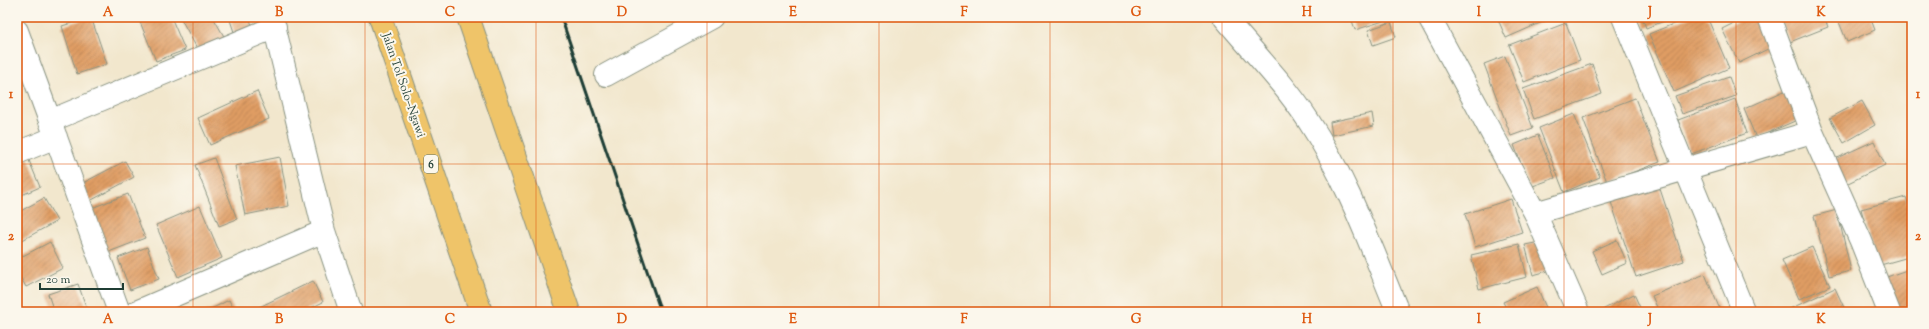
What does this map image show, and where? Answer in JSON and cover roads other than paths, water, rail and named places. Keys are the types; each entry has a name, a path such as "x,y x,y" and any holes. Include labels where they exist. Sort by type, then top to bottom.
{"highway":[{"name":"Jalan Tol Solo–Ngawi","path":"380,17 481,312"},
{"path":"468,17 569,312"}],"street":[{"path":"606,75 712,17"},
{"path":"1224,17 1273,75 1303,114 1328,154 1357,214 1398,312"},
{"path":"1430,17 1535,213 1578,312"},
{"path":"1623,17 1744,312"},
{"path":"1769,17 1812,132 1861,241 1889,312"},
{"path":"17,153 53,129 274,22 324,231 351,312"},
{"path":"17,31 119,312"},
{"path":"1535,213 1812,132"},
{"path":"136,312 324,231"}],"railway":[{"path":"561,17 661,312"}]}
